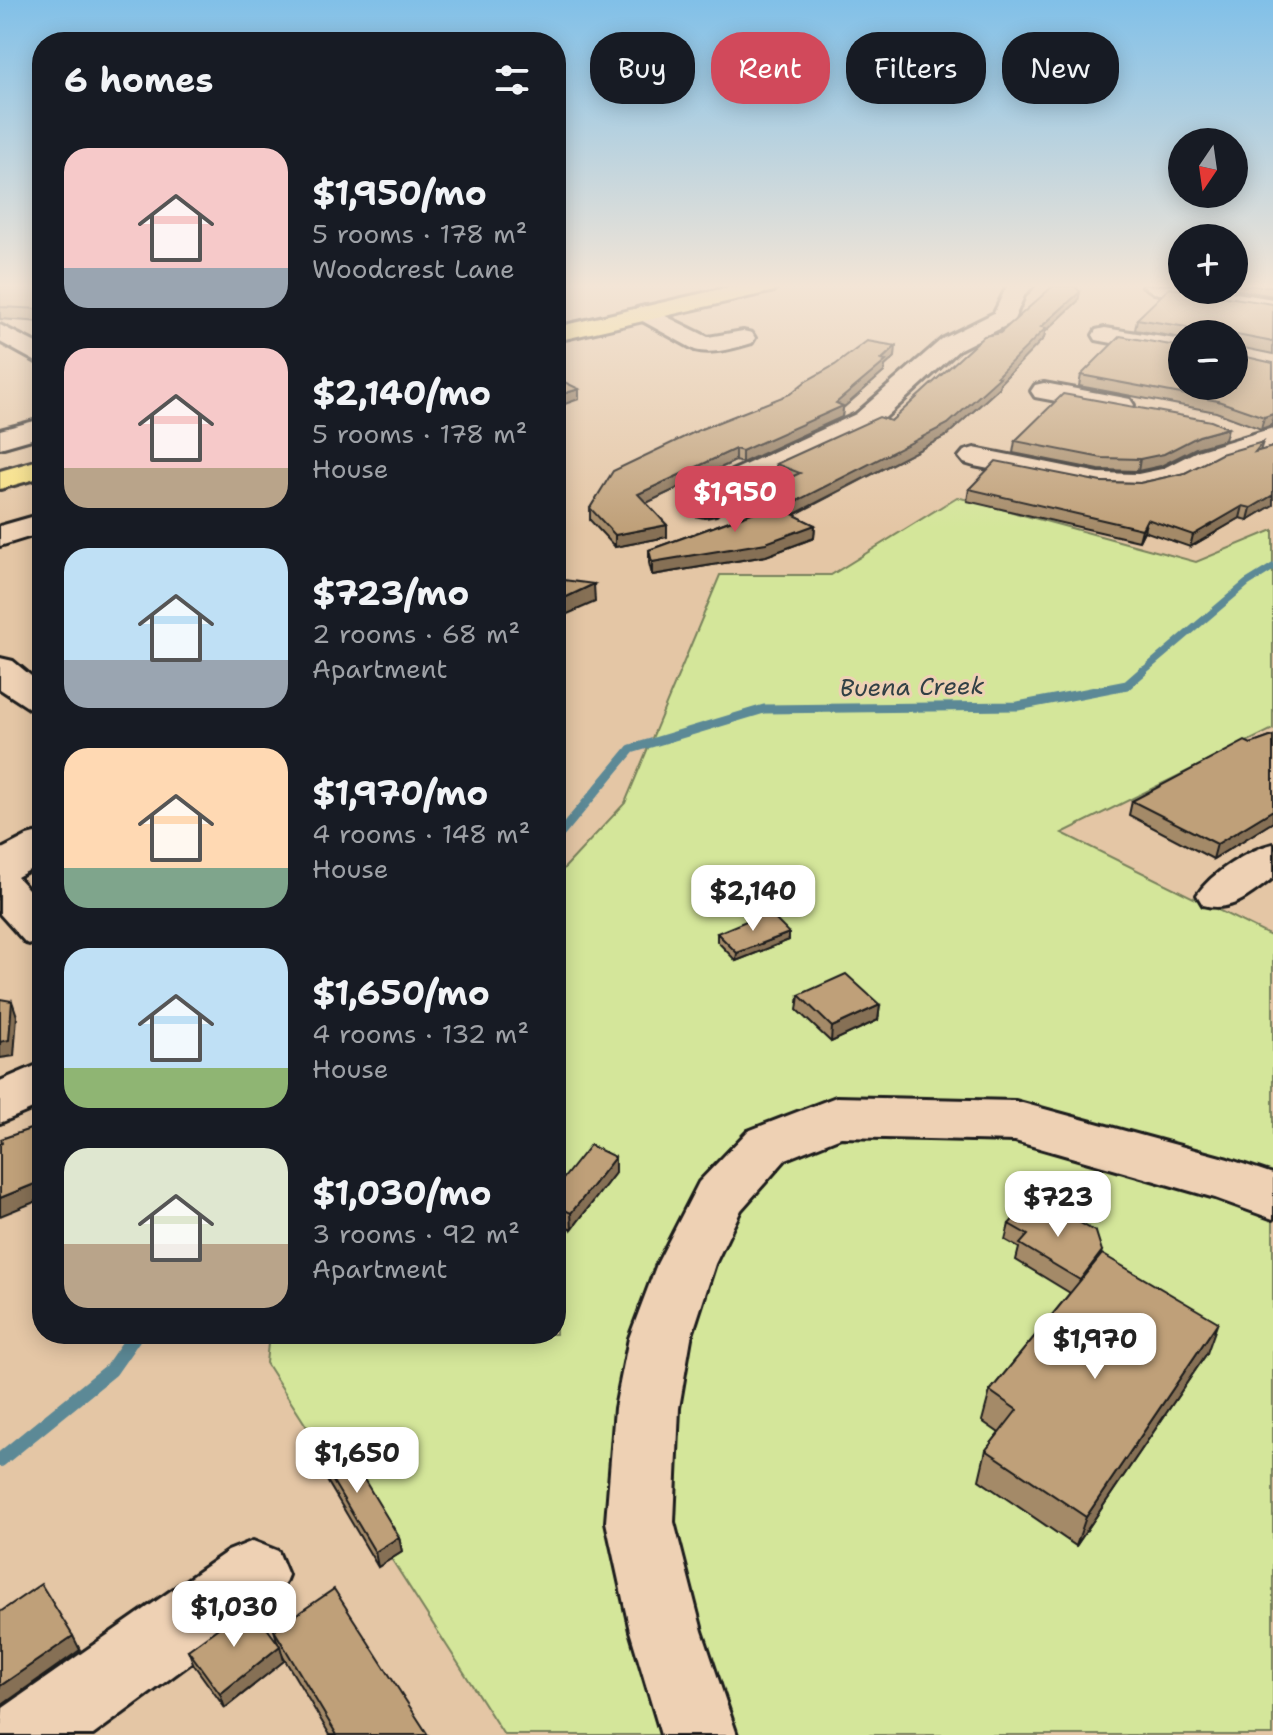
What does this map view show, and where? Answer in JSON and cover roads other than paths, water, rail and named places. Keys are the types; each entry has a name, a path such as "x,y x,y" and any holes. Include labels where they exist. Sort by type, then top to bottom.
{"main road":[{"path":"0,460 32,451"},
{"path":"0,480 32,471"}],"street":[{"path":"705,507 725,485 833,437 879,411 926,367"},
{"path":"1044,391 1153,411"},
{"path":"1227,427 1265,439"},
{"path":"0,439 32,430"},
{"path":"974,457 1099,482 1138,483 1171,476 1207,457 1265,439"},
{"path":"0,536 32,526"},
{"path":"0,669 32,695"},
{"path":"0,868 32,850"},
{"path":"1219,895 1273,857"},
{"path":"0,886 32,921"},
{"path":"0,1104 32,1087"},
{"path":"699,1735 666,1631 640,1522 647,1408 660,1338 686,1264 719,1197 767,1145 836,1117 1015,1121 1228,1180 1273,1197"},
{"path":"30,1735 253,1575"}],"waterway":[{"name":"Buena Creek","path":"1141,673 1247,583 1273,567"},
{"name":"Buena Creek","path":"566,827 631,749 764,709 1018,706 1127,685 1143,671"},
{"name":"Buena Creek","path":"0,1460 111,1370 129,1344"}]}
